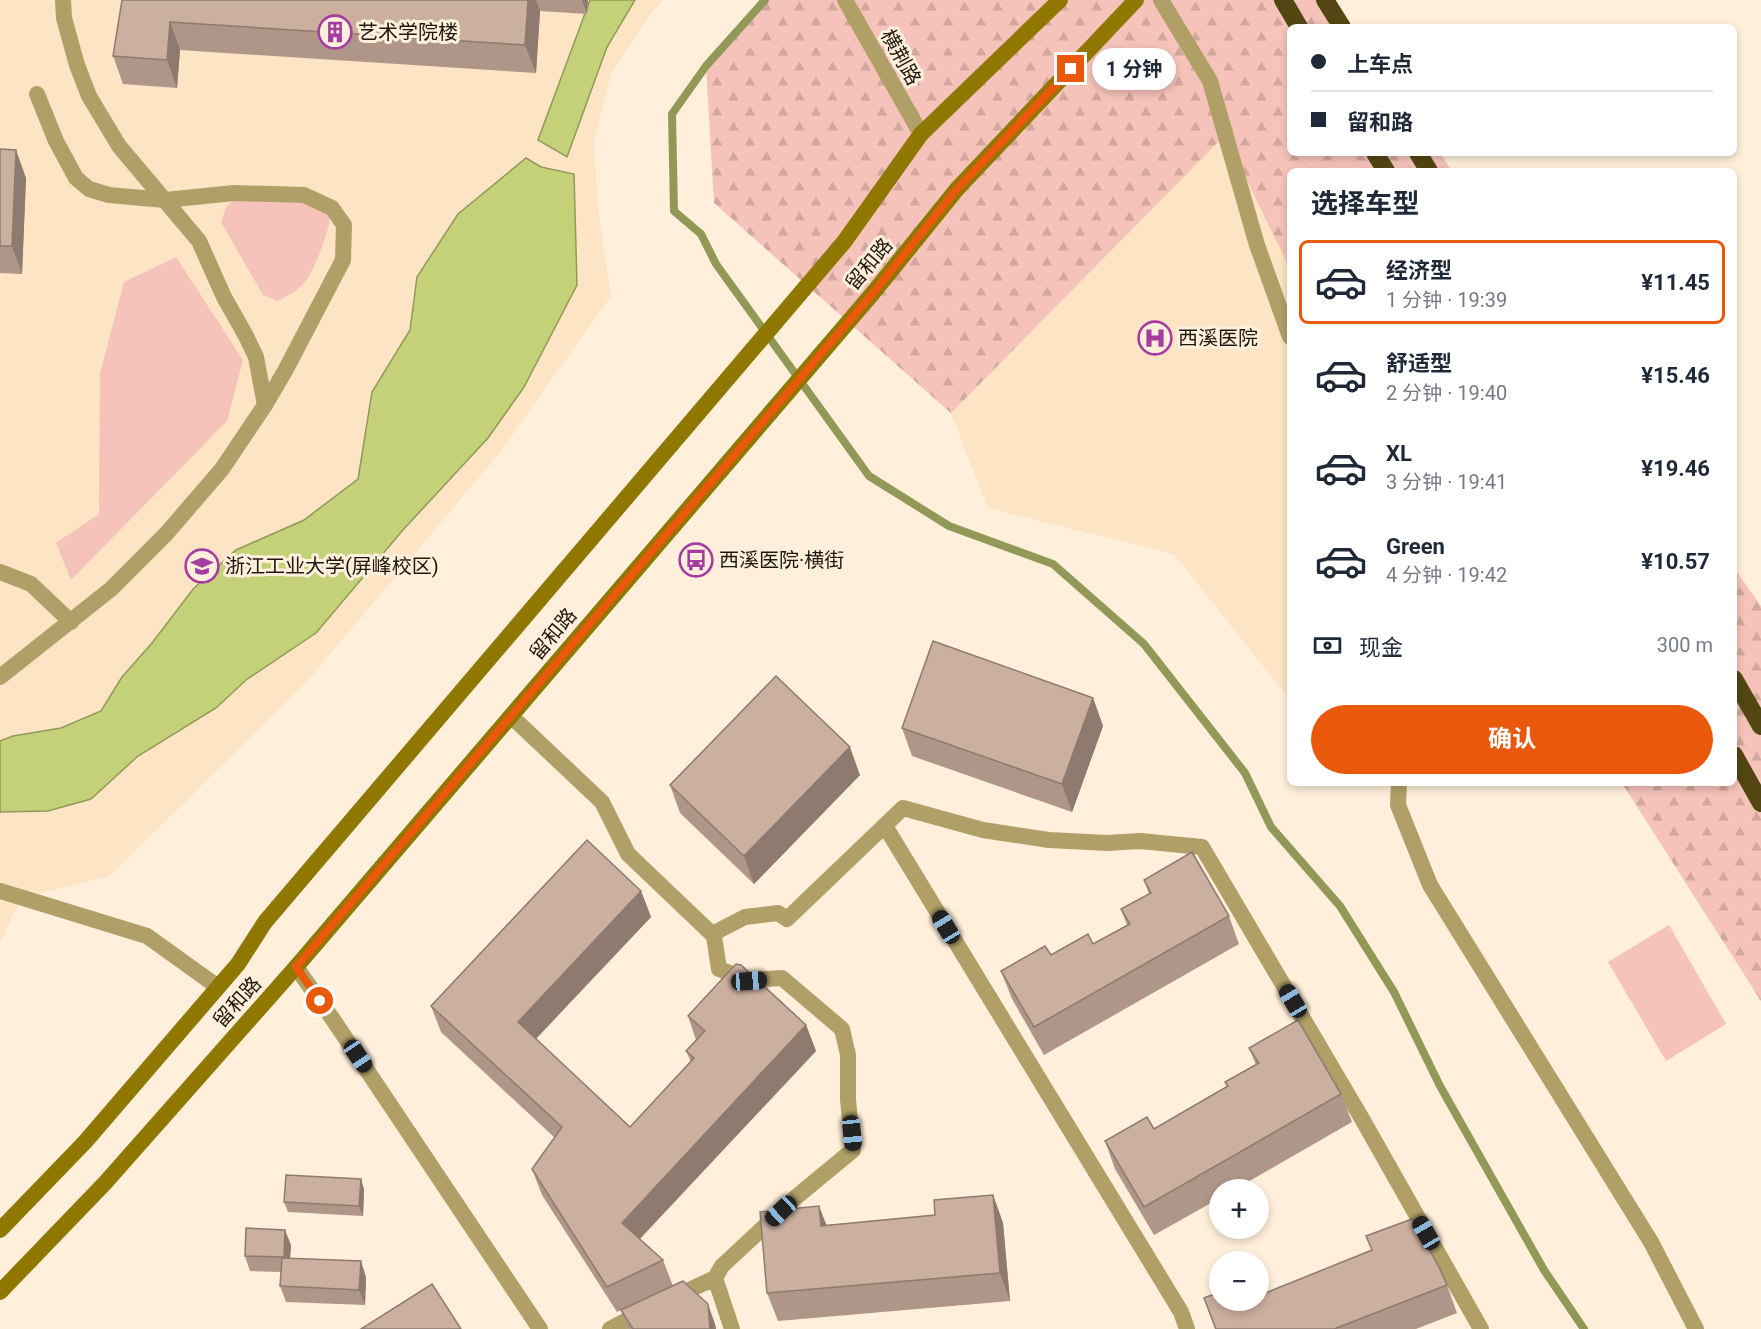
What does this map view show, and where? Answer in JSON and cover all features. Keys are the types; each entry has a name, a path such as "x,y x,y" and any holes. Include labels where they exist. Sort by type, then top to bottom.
{"highway":[{"path":"1283,0 1297,24"},
{"path":"1325,0 1339,24"},
{"path":"1737,684 1761,726"},
{"path":"1737,760 1761,802"}],"main road":[{"name":"留和路","path":"0,1230 85,1142 238,964 265,922 844,242 921,134 1059,0"},
{"name":"留和路","path":"0,1292 105,1183 296,967 873,293 957,189 1136,0"}],"street":[{"path":"63,0 64,18 77,65 89,96 119,146 199,241 224,297 255,357 265,405"},
{"name":"横荆路","path":"845,0 921,134"},
{"path":"1161,0 1210,81 1257,245 1287,329"},
{"path":"0,677 111,589 166,534 222,469 265,405 290,362 343,260 344,225 332,208 304,195 234,193 165,200 109,195 89,189 76,178 56,141 37,94"},
{"path":"0,573 32,584 71,622"},
{"path":"511,716 602,802 628,854 714,936 719,969 749,981 782,978 842,1029 848,1055 848,1100 853,1150 795,1198 722,1266 715,1278 626,1319 610,1329"},
{"path":"1399,786 1398,805 1430,885 1651,1242 1696,1329"},
{"path":"712,934 745,917 778,913 786,920 903,808 983,830 1049,840 1107,843 1140,841 1202,848 1361,1117 1481,1329"},
{"path":"885,826 1180,1312 1187,1329"},
{"path":"0,891 147,936 218,987"},
{"path":"296,967 332,1017 540,1329"},
{"path":"715,1278 732,1329"}],"shaded area":[{"name":"浙江工业大学(屏峰校区)","path":"0,0 663,0 650,15 611,74 594,141 598,209 611,296 500,452 309,679 110,876 21,898 0,943"},
{"path":"590,0 635,0 607,47 567,157 538,140"},
{"name":"西溪医院","path":"1229,113 1287,257 1287,696 1174,554 988,508 951,413"},
{"path":"526,158 541,167 574,174 577,285 524,387 488,438 402,531 316,633 246,680 216,708 138,756 91,799 48,811 0,812 0,741 13,736 61,728 101,711 122,677 152,643 194,588 236,550 304,520 358,479 372,392 410,330 417,277 458,214"}],"green space":[{"path":"760,0 1331,0 1348,24 1287,24 1287,156 1442,156 1450,168 1287,168 1287,263 1225,135 951,413 714,203 706,66"},
{"path":"243,195 303,197 323,209 330,218 327,232 309,277 296,291 277,301 263,295 221,222 227,205"},
{"path":"176,257 243,360 227,421 71,580 56,543 99,514 100,374 124,282"},
{"path":"1737,572 1761,606 1761,1001 1624,786 1737,786"},
{"path":"1669,925 1726,1024 1666,1061 1608,962"}],"building":[{"path":"122,0 528,0 525,45 170,22 167,60 113,56"},
{"path":"0,149 16,150 12,246 0,246"},
{"path":"933,641 1093,698 1062,784 902,728"},
{"path":"776,676 850,747 744,856 670,785"},
{"path":"587,840 641,891 518,1022 630,1127 694,1058 686,1051 705,1031 688,1016 736,964 741,965 806,1025 622,1223 663,1260 607,1287 532,1169 562,1127 431,1006"},
{"path":"1192,852 1229,916 1034,1027 1001,971 1045,946 1051,955 1088,934 1093,944 1130,924 1121,909 1151,893 1144,880"},
{"path":"1298,1020 1341,1094 1144,1207 1105,1141 1147,1117 1154,1129 1228,1086 1225,1082 1259,1063 1249,1048"},
{"path":"286,1175 361,1179 359,1206 284,1202"},
{"path":"993,1195 1000,1273 767,1293 760,1212 819,1206 821,1226 935,1215 934,1200"},
{"path":"1412,1219 1447,1285 1334,1329 1216,1329 1209,1311 1269,1311 1269,1292 1372,1250 1366,1236"},
{"path":"246,1228 285,1230 284,1257 245,1256"},
{"path":"282,1258 361,1261 359,1290 280,1286"},
{"path":"683,1281 708,1304 710,1329 633,1329 621,1310"},
{"path":"432,1284 461,1329 361,1329"},
{"path":"1209,1296 1209,1311 1204,1298"}],"waterway":[{"path":"765,0 706,66 672,114 674,211 701,234 716,264 869,476 949,526 1053,564 1144,644 1245,773 1271,827 1340,906 1394,992 1440,1086 1544,1270 1584,1329"}],"place":[{"name":"艺术学院楼","path":"335,32"},
{"name":"西溪医院","path":"1155,338"},
{"name":"西溪医院·横街","path":"696,560"},
{"name":"浙江工业大学(屏峰校区)","path":"202,566"}],"route":[{"path":"320,1001 296,967 873,293 957,189 1071,69"}]}
